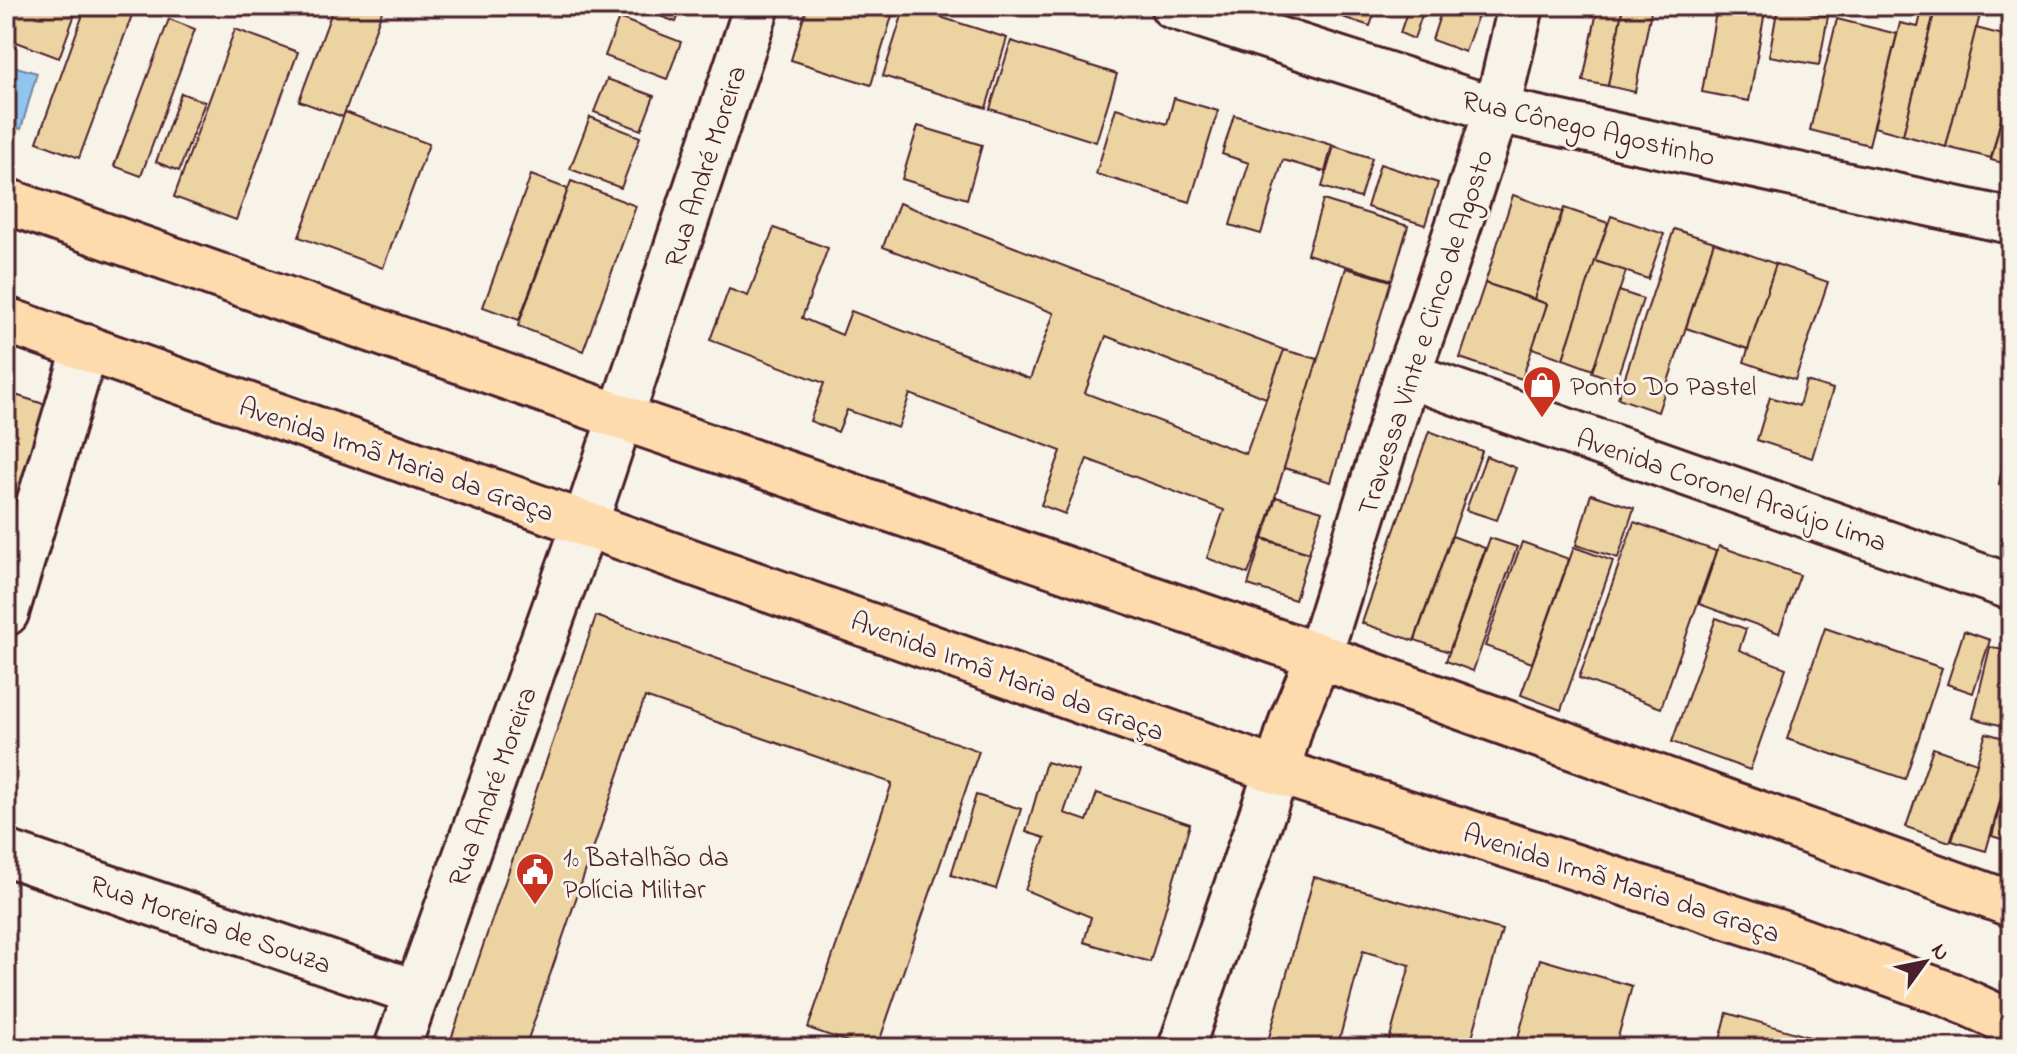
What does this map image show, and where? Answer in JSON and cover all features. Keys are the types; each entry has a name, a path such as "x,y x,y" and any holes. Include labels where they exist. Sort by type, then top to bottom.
{"main road":[{"path":"6,201 621,417 1319,656 2011,904"},
{"name":"Avenida Irmã Maria da Graça","path":"6,320 1277,771 1777,932 1950,995 2011,1023"},
{"path":"1277,771 1292,721 1319,656"}],"street":[{"name":"Rua André Moreira","path":"397,1048 585,524 757,6"},
{"name":"Rua Cônego Agostinho","path":"1173,6 1497,110 2011,221"},
{"name":"Travessa Vinte e Cinco de Agosto","path":"1319,656 1407,375 1497,110 1521,6"},
{"path":"6,613 86,347"},
{"name":"Avenida Coronel Araújo Lima","path":"1407,375 2011,587"},
{"path":"1181,1048 1277,771"},
{"name":"Rua Moreira de Souza","path":"6,853 417,993"}],"water":[{"path":"6,64 37,73 21,129 6,125"}],"building":[{"path":"6,6 78,6 59,58 6,38"},
{"path":"86,6 107,6 132,15 79,158 37,142"},
{"path":"334,6 384,6 343,117 299,101"},
{"path":"633,6 682,6 676,22"},
{"path":"807,6 895,6 871,85 791,60"},
{"path":"905,6 1007,38 986,108 883,76"},
{"path":"1332,6 1377,6 1370,26 1330,13"},
{"path":"1409,6 1425,6 1414,39 1400,33"},
{"path":"1443,6 1481,6 1465,52 1432,40"},
{"path":"1598,6 1623,6 1608,86 1583,81"},
{"path":"1623,6 1652,6 1635,92 1608,86"},
{"path":"1717,6 1766,6 1749,101 1702,92"},
{"path":"1778,6 1828,16 1819,65 1769,56"},
{"path":"1923,6 1936,6 1903,135 1874,127 1900,23 1918,27"},
{"path":"1936,6 1962,6 1981,11 1946,147 1903,135"},
{"path":"619,18 681,42 667,79 605,56"},
{"path":"169,19 195,29 141,176 114,166"},
{"path":"1837,19 1897,34 1869,145 1810,130"},
{"path":"1976,28 2011,37 2011,80 1991,158 1946,147"},
{"path":"235,29 298,52 236,220 174,197"},
{"path":"1011,41 1117,74 1096,142 990,109"},
{"path":"607,79 654,96 641,130 594,112"},
{"path":"2008,92 2011,93 2011,165 1991,160"},
{"path":"181,93 205,102 179,171 156,162"},
{"path":"1174,98 1218,111 1190,202 1096,174 1116,108 1167,124"},
{"path":"345,112 429,144 383,268 299,237"},
{"path":"1234,115 1332,145 1325,172 1283,160 1261,234 1230,225 1249,163 1222,154"},
{"path":"590,117 640,137 621,188 570,169"},
{"path":"918,126 982,145 967,199 902,179"},
{"path":"1334,146 1372,158 1360,198 1322,187"},
{"path":"1380,164 1438,183 1425,225 1367,207"},
{"path":"531,175 568,189 519,320 483,307"},
{"path":"571,181 636,206 583,351 518,326"},
{"path":"1513,195 1562,212 1534,299 1485,283"},
{"path":"1323,200 1408,226 1392,280 1307,254"},
{"path":"899,203 1284,350 1318,359 1248,574 1207,558 1224,510 1087,459 1065,514 1041,505 1061,451 910,394 898,428 847,410 838,432 810,421 824,383 710,340 729,289 748,296 774,228 828,248 802,318 842,335 851,311 1030,379 1054,313 883,247","holes":["1106,336 1266,398 1284,350 1246,454 1085,393"]},
{"path":"1564,208 1608,223 1563,359 1532,348 1547,304 1534,299"},
{"path":"1611,216 1664,234 1648,279 1595,261"},
{"path":"1674,229 1714,242 1658,412 1618,398"},
{"path":"1714,242 1776,264 1748,349 1686,328"},
{"path":"1595,261 1626,271 1593,370 1563,359"},
{"path":"1776,264 1828,282 1795,380 1744,362"},
{"path":"1346,268 1391,281 1331,482 1284,468"},
{"path":"1485,283 1547,304 1522,379 1460,358"},
{"path":"1619,291 1643,299 1616,381 1592,372"},
{"path":"1806,381 1833,389 1812,458 1757,440 1770,397 1799,406"},
{"path":"6,392 59,409 6,547"},
{"path":"2011,421 2011,487 1999,484"},
{"path":"1429,431 1482,451 1414,641 1362,623"},
{"path":"1486,456 1516,468 1497,520 1466,510"},
{"path":"1591,494 1634,508 1618,558 1576,545"},
{"path":"1276,497 1322,511 1309,553 1263,538"},
{"path":"1634,522 1716,551 1661,708 1579,678"},
{"path":"1452,536 1485,548 1449,652 1415,640"},
{"path":"1490,538 1517,547 1473,671 1446,661"},
{"path":"1262,539 1309,553 1295,600 1248,585"},
{"path":"1522,542 1569,559 1532,663 1485,646"},
{"path":"1719,546 1800,575 1779,633 1699,604"},
{"path":"1574,547 1613,561 1561,710 1521,695"},
{"name":"1º Batalhão da Polícia Militar","path":"596,616 979,751 877,1048 865,1048 808,1028 892,783 645,697 525,1048 448,1048"},
{"path":"1716,618 1746,629 1739,650 1786,668 1750,770 1672,742"},
{"path":"1825,628 1942,668 1905,779 1787,739"},
{"path":"1964,631 1990,640 1973,693 1947,684"},
{"path":"1990,647 2011,652 2011,728 1973,718"},
{"path":"1986,733 2011,740 2011,763 1986,851 1952,841"},
{"path":"1933,748 1977,763 1950,842 1906,827"},
{"path":"1046,762 1078,771 1064,813 1087,821 1097,793 1190,824 1150,962 1084,942 1091,917 1025,890 1045,838 1026,832"},
{"path":"2011,766 2011,842 1992,836"},
{"path":"976,795 1021,809 996,889 951,875"},
{"path":"1314,877 1502,930 1469,1048 1387,1048 1410,965 1363,951 1337,1048 1266,1048"},
{"path":"1540,959 1632,986 1615,1048 1515,1048"},
{"path":"1727,1013 1830,1043 1829,1048 1718,1048"}],"place":[{"name":"Ponto Do Pastel","path":"1542,419"},
{"name":"1º Batalhão da Polícia Militar","path":"535,906"}]}
